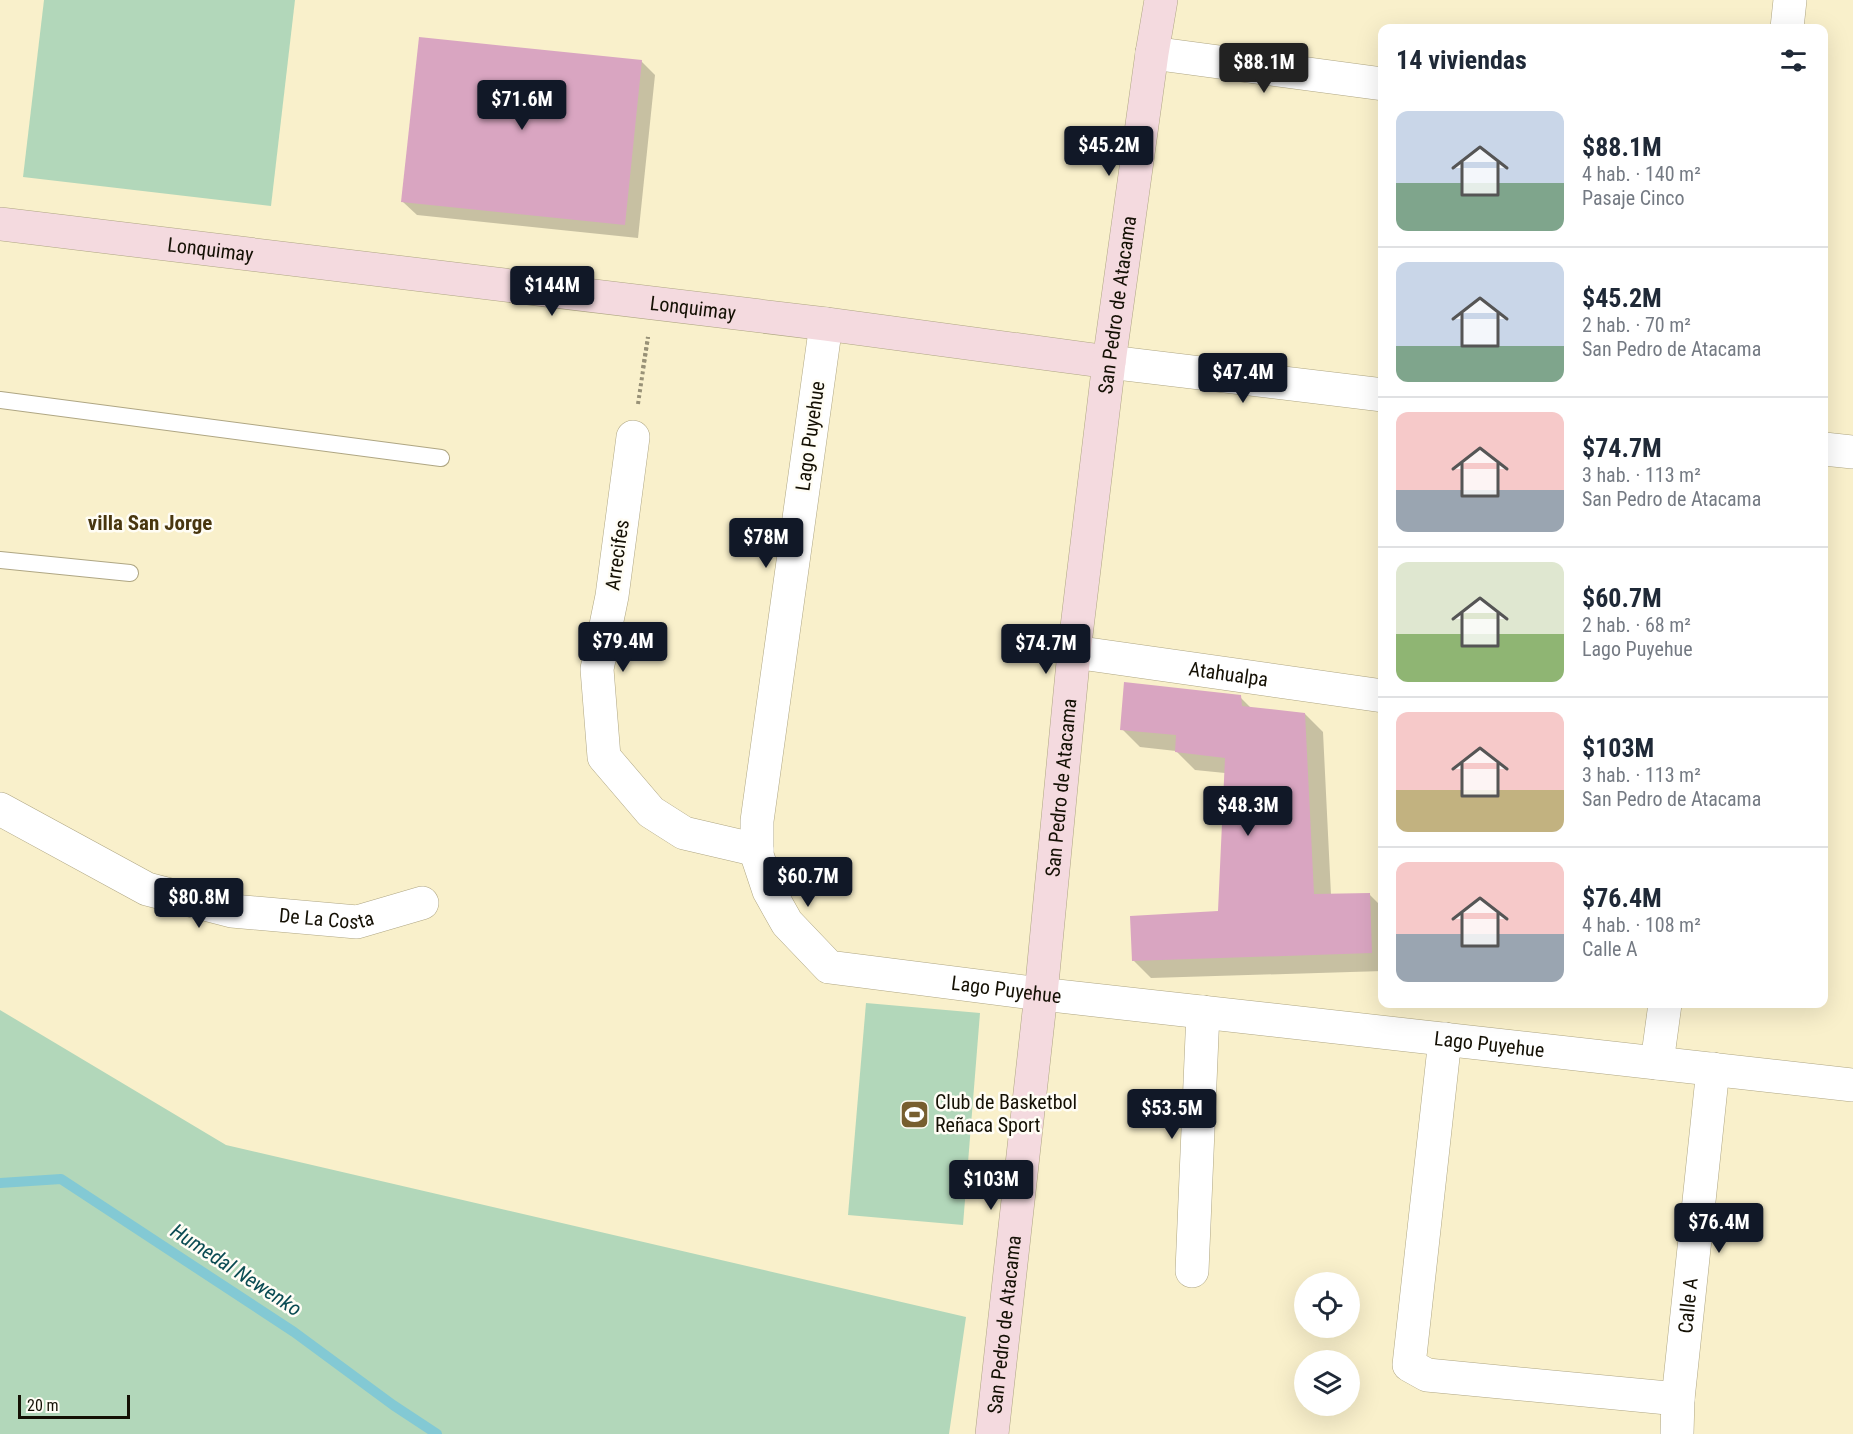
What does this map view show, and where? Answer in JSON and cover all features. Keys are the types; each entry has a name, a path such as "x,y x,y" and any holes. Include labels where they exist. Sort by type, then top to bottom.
{"street":[{"name":"San Pedro de Atacama","path":"992,1434 1041,994 1074,652 1109,362 1161,0"},
{"path":"1787,24 1790,0"},
{"path":"1152,53 1378,83"},
{"name":"Lonquimay","path":"0,225 826,324 1109,362 1378,394"},
{"name":"Lago Puyehue","path":"826,324 757,821 757,855 769,891 787,923 829,967 1041,994 1853,1085"},
{"name":"Arrecifes","path":"633,437 612,596 597,669 604,757 651,812 684,833 757,850"},
{"path":"1828,449 1853,452"},
{"name":"Atahualpa","path":"1074,652 1378,695"},
{"name":"De La Costa","path":"0,809 147,889 232,911 357,922 422,903"},
{"path":"1658,1063 1665,1008"},
{"path":"1192,1271 1203,1012"},
{"path":"1445,1039 1409,1365 1427,1375 1678,1400"},
{"name":"Calle A","path":"1676,1434 1713,1069"}],"lane":[{"path":"0,400 441,458"},
{"path":"0,560 130,573"}],"path":[{"path":"643,368 652,303"},
{"path":"633,437 652,303"}],"green space":[{"path":"44,0 295,0 271,206 23,177"},
{"name":"Club de Basketbol Reñaca Sport","path":"866,1003 980,1013 963,1225 848,1215"},
{"name":"Humedal Newenko","path":"0,1010 226,1145 966,1317 949,1434 0,1434"}],"building":[{"path":"419,37 642,60 625,225 401,202"},
{"path":"1124,682 1241,695 1242,706 1305,713 1314,894 1370,893 1372,953 1132,961 1130,916 1218,911 1225,758 1175,752 1176,735 1120,730"}],"waterway":[{"name":"Humedal Newenko","path":"0,1183 61,1179 294,1332 393,1405 437,1434"}],"place":[{"name":"Club de Basketbol Reñaca Sport","path":"914,1114"}],"district":[{"name":"villa San Jorge","path":"150,523"}]}
